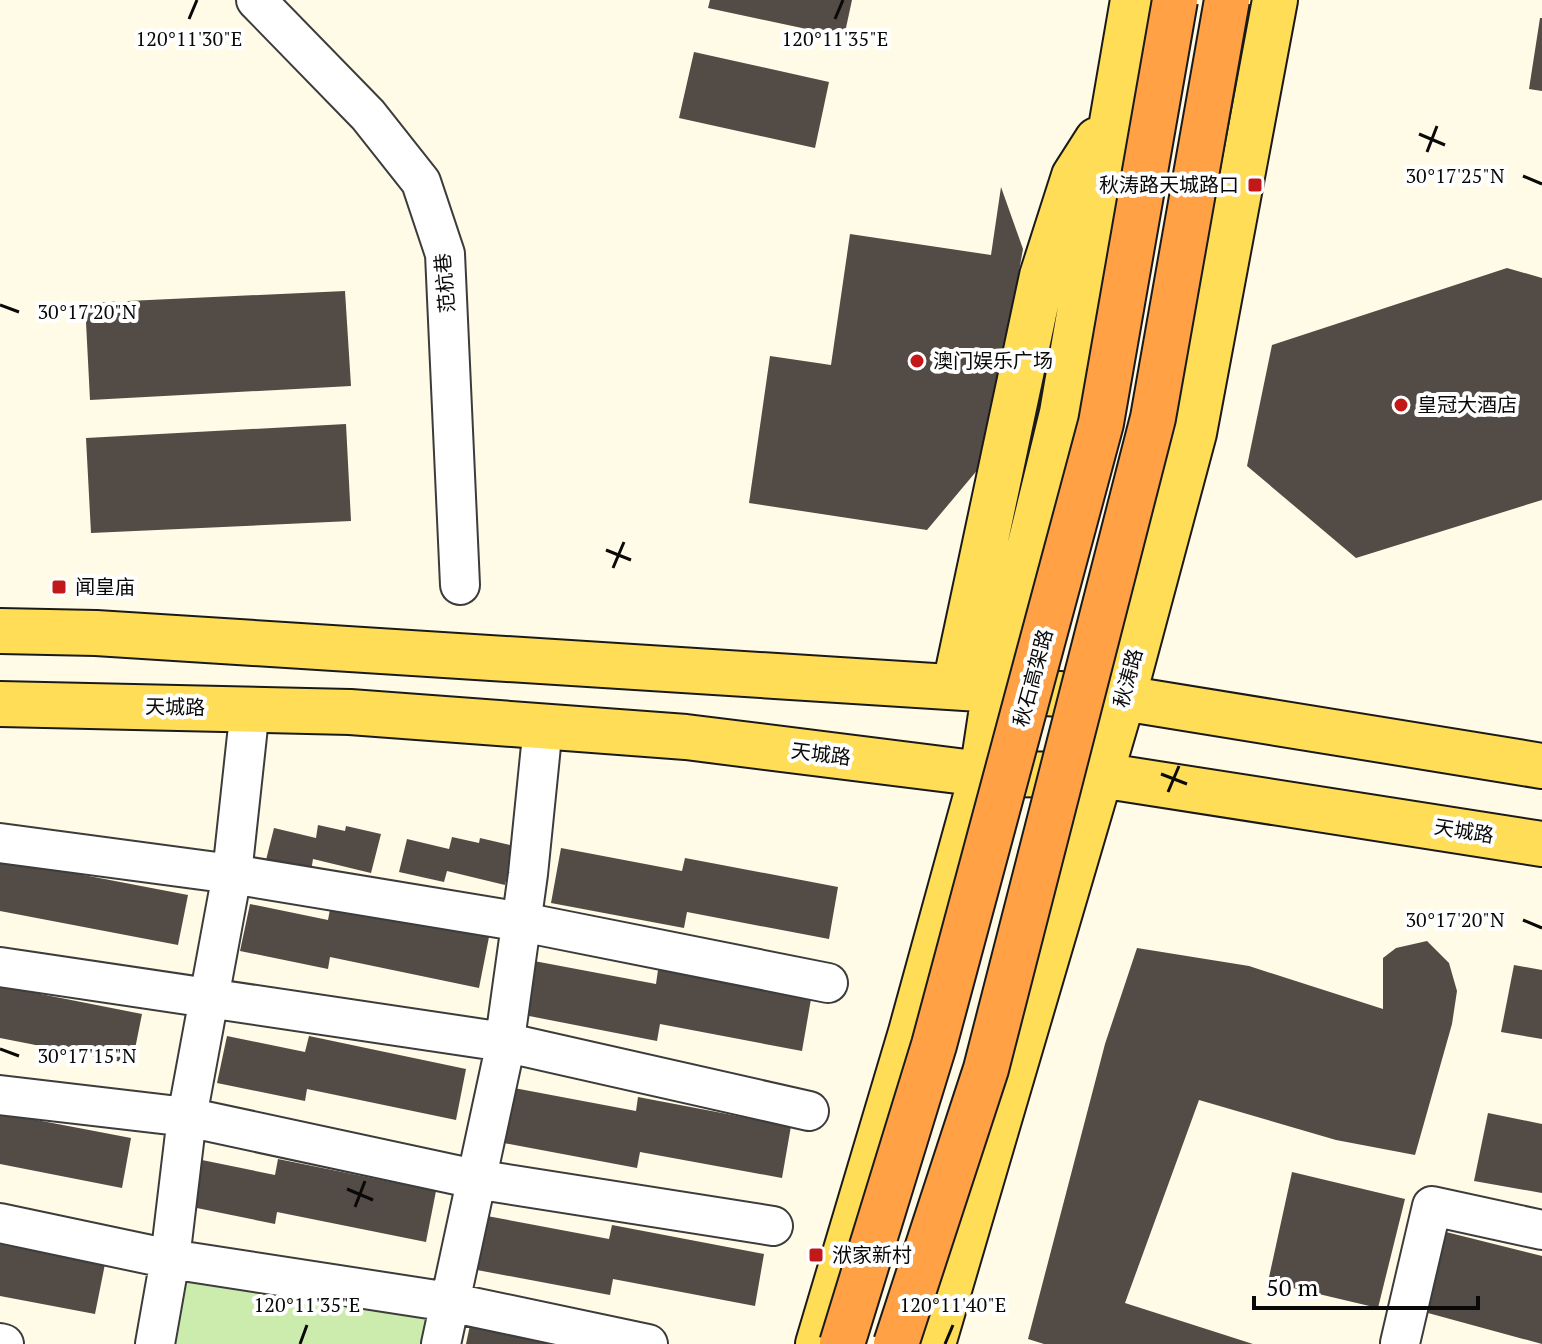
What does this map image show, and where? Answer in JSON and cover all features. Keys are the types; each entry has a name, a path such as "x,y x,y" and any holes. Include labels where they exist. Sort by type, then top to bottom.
{"highway":[{"name":"秋石高架路","path":"842,1344 934,1045 1101,423 1175,0"},
{"path":"896,1344 986,1069 1153,418 1227,0"}],"main road":[{"path":"818,1344 911,1032 982,774 975,687 1042,276 1074,176 1114,115 1133,0"},
{"name":"秋涛路","path":"933,1344 1123,698 1194,433 1275,0"},
{"path":"0,631 96,633 1123,698 1542,766"},
{"name":"天城路","path":"0,704 350,712 686,737 982,774 1100,775 1542,844"}],"street":[{"name":"范杭巷","path":"256,0 368,115 421,182 445,254 460,585"},
{"path":"155,1344 170,1259 187,1117 232,874 250,708"},
{"path":"441,1344 504,1042 522,922 543,726"},
{"path":"0,843 232,874 522,922 828,983"},
{"path":"0,967 504,1042 809,1111"},
{"path":"0,1095 187,1117 475,1179 773,1226"},
{"path":"1400,1344 1432,1206 1542,1230"},
{"path":"0,1223 170,1259 449,1302 648,1344"}],"green space":[{"path":"170,1259 449,1302 441,1344 152,1344"}],"building":[{"path":"710,0 852,0 844,37 708,8"},
{"path":"1542,18 1542,91 1529,89"},
{"path":"694,52 829,82 815,148 679,118"},
{"name":"澳门娱乐广场","path":"1001,187 1023,249 985,461 927,530 749,503 770,356 831,365 850,234 991,255"},
{"name":"皇冠大酒店","path":"1507,268 1542,278 1542,500 1356,558 1247,466 1272,345"},
{"path":"345,291 351,386 90,400 85,303"},
{"path":"346,424 351,521 91,533 86,438"},
{"path":"318,825 345,831 346,826 381,834 371,873 313,859 311,871 266,860 274,828 316,838"},
{"path":"452,837 479,843 480,838 514,846 505,885 447,871 444,882 399,872 407,839 449,849"},
{"path":"561,848 682,871 685,858 838,887 829,939 687,912 684,928 551,903"},
{"path":"0,859 188,895 178,945 0,911"},
{"path":"250,904 328,920 331,904 489,937 479,988 330,957 328,969 240,951"},
{"path":"1427,941 1449,963 1457,991 1452,1024 1415,1155 1336,1140 1199,1100 1125,1303 1253,1344 1044,1344 1028,1339 1105,1044 1137,948 1249,966 1383,1009 1383,958 1396,948"},
{"path":"534,961 656,984 658,970 811,999 802,1051 660,1024 657,1041 524,1015"},
{"path":"1514,965 1542,970 1542,1039 1501,1032"},
{"path":"0,986 142,1014 132,1064 0,1038"},
{"path":"227,1036 305,1052 309,1036 466,1069 456,1120 307,1089 305,1101 217,1083"},
{"path":"514,1088 636,1111 638,1097 791,1126 782,1178 640,1152 637,1168 504,1143"},
{"path":"0,1113 131,1138 122,1188 0,1164"},
{"path":"1488,1113 1542,1124 1542,1193 1474,1181"},
{"path":"197,1159 275,1175 278,1159 436,1191 426,1242 277,1212 275,1224 187,1206"},
{"path":"1292,1172 1405,1199 1378,1308 1268,1282"},
{"path":"487,1216 609,1239 612,1225 764,1254 755,1306 613,1279 610,1295 477,1270"},
{"path":"1446,1232 1542,1256 1542,1344 1428,1313"},
{"path":"0,1244 105,1264 95,1314 0,1296"},
{"path":"470,1325 564,1344 466,1344"}],"place":[{"name":"秋涛路天城路口","path":"1255,185"},
{"name":"澳门娱乐广场","path":"917,361"},
{"name":"皇冠大酒店","path":"1401,405"},
{"name":"闻皇庙","path":"59,587"},
{"name":"洑家新村","path":"816,1255"}]}
